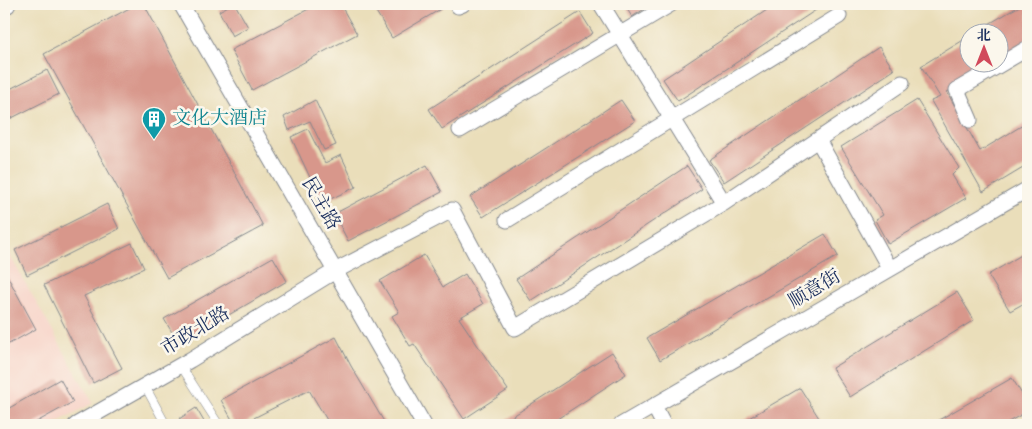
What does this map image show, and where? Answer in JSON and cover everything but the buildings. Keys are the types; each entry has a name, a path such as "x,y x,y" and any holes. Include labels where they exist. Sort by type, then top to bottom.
{"street":[{"name":"民主路","path":"181,4 424,425"},
{"path":"601,4 724,203 902,83"},
{"path":"460,130 671,4"},
{"path":"507,220 839,16"},
{"path":"970,120 958,90 1028,48"},
{"path":"818,140 890,269"},
{"name":"顺意街","path":"621,425 1028,189"},
{"name":"市政北路","path":"76,425 181,366 335,271 452,210 516,328 724,203"},
{"path":"654,406 664,425"}],"lane":[{"path":"181,366 218,425"},
{"path":"145,386 166,425"}],"shaded area":[{"path":"4,245 93,403 52,425 4,425"}],"place":[{"name":"文化大酒店","path":"154,140"}]}
